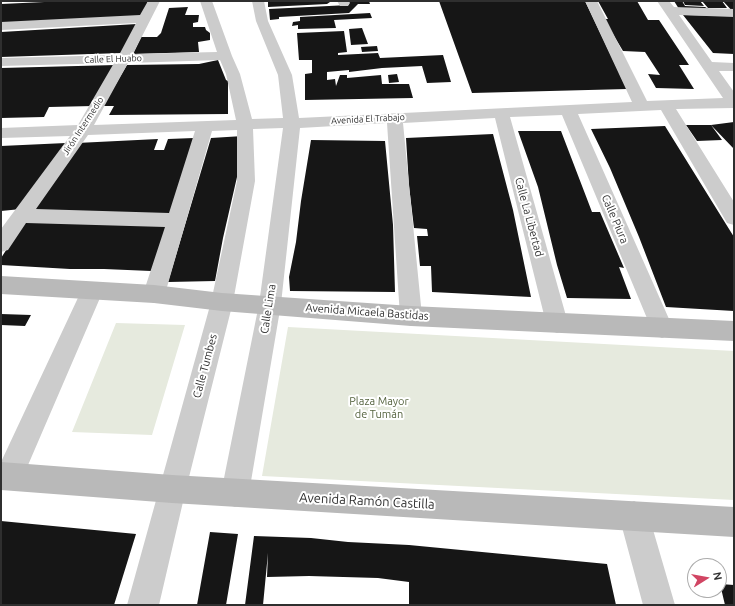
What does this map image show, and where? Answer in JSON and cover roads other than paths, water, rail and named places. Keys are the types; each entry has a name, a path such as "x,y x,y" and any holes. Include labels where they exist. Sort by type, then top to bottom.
{"main road":[{"name":"Avenida Micaela Bastidas","path":"1,285 154,294 222,302 270,304 411,316 734,331"},
{"name":"Avenida Ramón Castilla","path":"5,476 172,490 734,522"}],"street":[{"name":"Jirón Intermedio","path":"1,244 82,130 124,58 154,1"},
{"name":"Calle Tumbes","path":"143,605 222,302 246,181 245,124 234,74 225,56 206,1"},
{"name":"Calle Lima","path":"235,493 270,304 292,123 285,75 262,21 258,1"},
{"path":"591,1 642,106"},
{"path":"666,6 734,12"},
{"path":"666,6 734,103"},
{"path":"1,26 144,19"},
{"name":"Calle El Huabo","path":"1,62 225,56"},
{"path":"708,66 734,67"},
{"name":"Avenida El Trabajo","path":"1,133 292,123 501,112 734,103"},
{"path":"666,105 734,218"},
{"name":"Calle Piura","path":"568,110 662,328"},
{"name":"Calle La Libertad","path":"501,112 557,323"},
{"path":"395,117 411,316"},
{"path":"154,294 205,126"},
{"path":"21,216 177,220"},
{"path":"5,476 92,291"},
{"path":"634,516 659,605"}],"park label":[{"name":"Plaza Mayor de Tumán","path":"379,407"}]}
